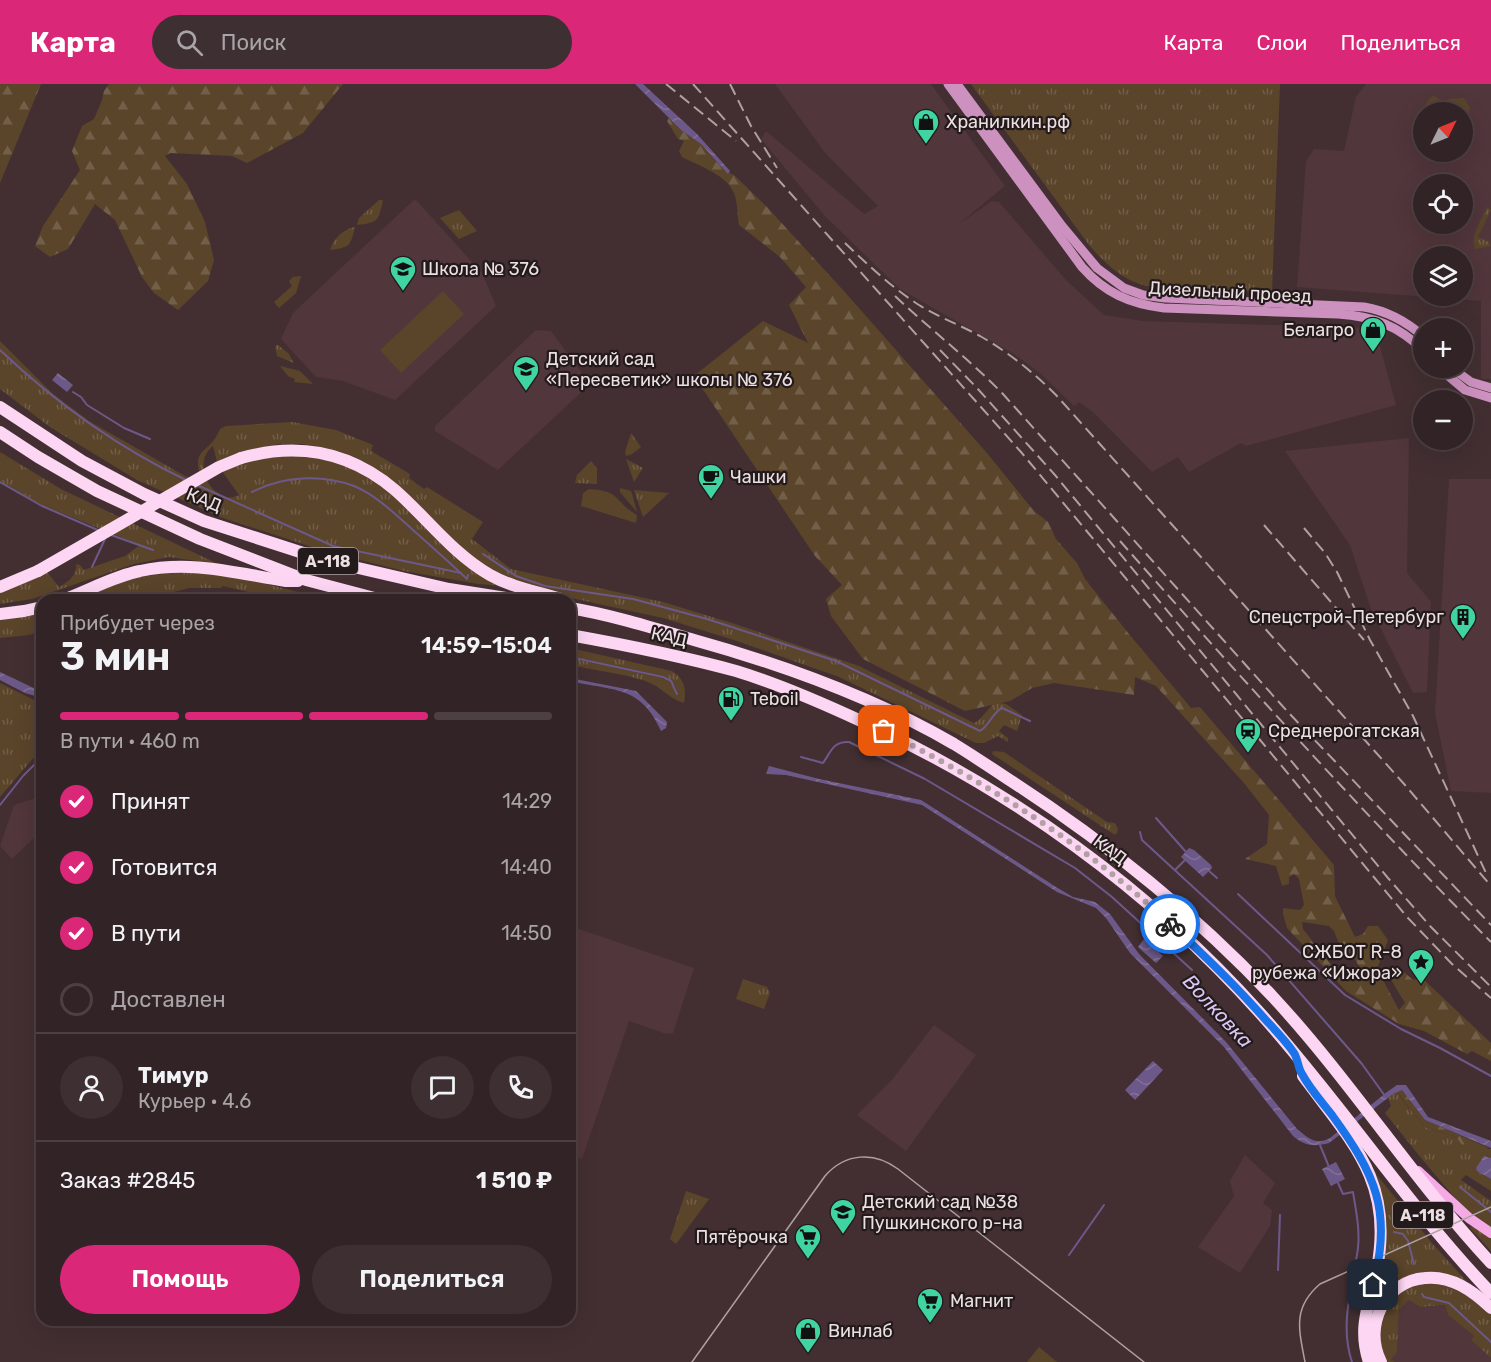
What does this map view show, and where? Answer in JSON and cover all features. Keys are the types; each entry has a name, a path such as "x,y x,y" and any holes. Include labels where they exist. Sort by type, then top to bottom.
{"highway":[{"path":"0,401 26,426"},
{"name":"КАД","path":"0,407 26,426 106,474 204,521 328,561 449,589 481,594"},
{"name":"КАД","path":"0,432 38,457 98,491 200,539 306,580 359,594"},
{"path":"0,587 38,571 219,467 258,453 291,449 329,454 374,475 394,490 463,556 507,584 543,594"},
{"path":"79,594 140,571 174,566 193,566 286,581 306,580"},
{"path":"576,604 605,614"},
{"path":"0,614 36,609"},
{"name":"КАД","path":"576,609 605,614 741,653 837,688 953,744 1021,787 1115,853 1205,930 1287,1013 1434,1198 1491,1263"},
{"name":"КАД","path":"576,636 650,650 737,672 817,701 947,763 1059,834 1148,903 1233,984 1296,1055 1301,1074 1354,1136"},
{"path":"1354,1136 1370,1174 1381,1210 1380,1250 1363,1335 1370,1362"},
{"name":"А-118","path":"1354,1136 1491,1293"},
{"path":"1381,1362 1375,1347 1375,1320 1384,1300 1410,1281 1426,1277 1448,1280 1474,1292 1491,1308"}],"main road":[{"path":"1405,1160 1469,1218 1491,1233"}],"street":[{"name":"Дизельный проезд","path":"948,84 1082,267 1113,293 1137,303 1164,308 1365,316 1396,328 1413,342"},
{"name":"Дизельный проезд","path":"957,84 1088,258 1118,285 1143,295 1165,298 1364,307 1399,318 1413,329"},
{"path":"1451,378 1465,390 1491,398"},
{"path":"1467,378 1491,388"}],"shaded area":[{"path":"775,84 931,84 1005,186 960,223 992,201 999,202 1066,280 1104,315 1143,321 1375,328 1396,405 1246,446 1241,443 1189,472 1178,457 1152,472 1093,412 1079,402 1074,406 1040,373 1014,354 900,289 825,216 761,139 766,131 864,214 878,206 826,154"},
{"path":"1366,84 1491,84 1491,379 1481,377 1481,301 1473,300 1473,246 1413,246 1413,296 1297,287 1306,161 1314,149 1344,151 1356,97"},
{"name":"Школа № 376","path":"415,199 482,273 496,306 395,400 343,381 316,377 281,339 293,313"},
{"name":"Детский сад «Пересветик» школы № 376","path":"536,330 551,331 590,384 498,470 435,431 435,426"},
{"path":"1409,438 1407,573 1431,602 1427,692 1413,693 1371,609 1350,545 1285,451"},
{"path":"1449,479 1491,479 1491,793 1451,791 1435,713"},
{"path":"36,798 36,836 12,859 0,846 14,805"},
{"path":"576,928 694,968 673,1033 666,1034 629,1021 582,1159 576,1157"},
{"path":"934,1025 976,1055 906,1151 857,1115 892,1080"},
{"path":"1245,1155 1275,1183 1263,1203 1272,1210 1270,1226 1240,1273 1198,1247 1234,1196 1230,1181"},
{"path":"1409,1300 1420,1307 1445,1305 1448,1315 1474,1336 1471,1340 1491,1358 1491,1362 1395,1362 1390,1359 1397,1353 1399,1310"}],"green space":[{"path":"0,84 41,84 0,183"},
{"path":"109,84 343,84 303,133 247,163 232,156 170,153 165,156 187,184 205,222 214,260 208,281 178,310 154,293 142,277 115,220 95,204 68,249 50,257 35,246 43,226 80,170 72,151 82,126 94,119 104,91"},
{"path":"971,84 1280,84 1272,291 1162,289 1132,281 1120,274 1089,245"},
{"path":"1434,96 1444,102 1428,102"},
{"path":"1464,98 1466,102 1444,102 1449,99"},
{"path":"669,118 701,144 724,170 734,175 767,207 843,290 986,452 1034,511 1048,522 1056,539 1077,563 1085,579 1191,708 1200,707 1334,865 1335,896 1355,937 1363,934 1368,926 1378,926 1388,940 1377,969 1399,1010 1405,1003 1390,978 1397,971 1404,972 1413,980 1422,978 1491,1043 1491,1061 1472,1051 1467,1054 1424,1031 1399,1024 1346,991 1287,928 1283,908 1300,910 1304,905 1299,879 1294,874 1289,877 1289,884 1282,886 1276,866 1245,859 1267,844 1269,815 1244,783 1156,686 1135,677 1134,695 1054,683 1032,688 1010,701 965,711 863,659 831,616 826,599 842,585 815,556 694,376 763,321 808,343 789,305 806,287 780,257 739,225 736,199 729,185 717,175 682,157 679,151 684,141 678,139 667,121","holes":["1302,922 1329,926 1334,931 1339,944 1352,955 1359,966 1348,981 1342,979 1303,929"]},
{"path":"379,200 383,200 377,219 370,223 357,225 359,218"},
{"path":"1487,207 1491,210 1478,237 1489,242 1491,246 1475,249 1475,233"},
{"path":"459,210 477,231 459,239 440,218"},
{"path":"355,227 348,245 330,250 339,235"},
{"path":"301,276 296,293 279,308 274,302 292,286 289,281 293,277"},
{"path":"443,291 464,314 401,373 380,350"},
{"path":"0,341 53,394 89,421 185,476 203,482 199,471 199,457 220,429 226,426 292,422 336,430 373,445 371,451 410,474 409,478 424,489 427,487 483,522 472,539 511,569 663,602 735,624 859,666 974,723 995,702 1006,704 1022,715 1017,731 1004,725 999,731 1008,738 1008,742 998,736 984,743 976,743 839,677 737,641 663,618 576,599 576,594 553,594 539,591 504,578 466,553 388,478 365,462 326,448 302,444 279,444 247,450 217,462 213,446 206,454 204,473 214,490 230,497 239,495 222,471 244,461 301,453 360,469 504,586 478,584 404,571 321,550 223,518 137,480 50,427 0,389"},
{"path":"278,345 288,353 294,363 277,356 275,346"},
{"path":"280,366 300,371 313,384 294,382 295,379 288,376"},
{"path":"631,433 641,447 626,456 625,452"},
{"path":"0,452 61,489 218,564 169,557 134,564 47,594 36,594 36,598 32,599 0,604 0,591 47,572 59,587 74,575 76,564 84,570 125,556 140,545 42,505 0,481"},
{"path":"626,459 643,468 634,482"},
{"path":"591,461 597,468 597,484 575,483 577,475"},
{"path":"620,488 631,491 637,512 620,492"},
{"path":"589,489 612,494 637,515 636,523 581,506 583,493"},
{"path":"634,490 669,493 643,517"},
{"path":"186,571 228,574 306,594 257,594 223,586 221,588 189,588 166,594 89,594 139,577"},
{"path":"36,612 36,633 0,638 0,617"},
{"path":"576,649 672,671 684,684 684,703 674,699 653,684 640,679 576,666 576,659 662,678 670,682 678,695 673,684 663,676 576,657"},
{"path":"0,683 36,701 36,755 0,797"},
{"path":"993,751 1004,752 1107,822 1115,823 1117,833 1115,835 992,754"},
{"path":"743,979 767,987 770,993 764,1009 736,999"},
{"path":"1402,1090 1425,1120 1491,1149 1488,1148 1482,1152 1462,1145 1456,1137 1425,1127 1400,1096 1397,1093 1393,1094"},
{"path":"1397,1093 1425,1127 1456,1137 1462,1145 1491,1149 1491,1158 1487,1156 1477,1171 1491,1179 1491,1191 1466,1175 1461,1180 1491,1201 1491,1227 1464,1209 1385,1113 1391,1106 1388,1098"},
{"path":"1372,1169 1466,1281 1439,1273 1409,1275 1384,1291 1371,1307 1379,1268"},
{"path":"686,1191 709,1199 676,1244 670,1239"},
{"path":"1471,1226 1491,1236 1491,1251 1470,1228"},
{"path":"1446,1282 1491,1312 1491,1358 1471,1340 1474,1336 1448,1315 1445,1305 1420,1307 1409,1300 1399,1310 1397,1353 1391,1359 1395,1362 1385,1362 1378,1332 1386,1306 1408,1286"},
{"path":"1039,1347 1057,1362 1027,1362"}],"water":[{"path":"635,84 643,84 697,134 730,171 728,174 701,144 681,130"},
{"path":"58,373 73,385 67,392 52,380"},
{"path":"0,672 36,689 36,696 25,693 0,680"},
{"path":"576,679 636,691 667,722 666,728 661,731 653,716 635,698 612,689 576,682"},
{"path":"769,766 921,800 1073,897 1095,902 1110,914 1139,954 1226,1042 1297,1129 1309,1138 1320,1141 1330,1138 1397,1085 1406,1085 1428,1117 1491,1141 1491,1148 1425,1120 1402,1090 1393,1094 1329,1143 1314,1145 1302,1142 1293,1136 1224,1047 1130,953 1106,918 1096,908 1057,892 922,805 786,775 766,774"},
{"path":"1189,848 1211,865 1212,868 1203,877 1181,857"},
{"path":"1144,939 1163,956 1156,963 1138,947"},
{"path":"1153,1061 1163,1070 1135,1100 1125,1090"},
{"path":"1484,1156 1491,1158 1491,1179 1477,1171 1476,1168"},
{"path":"1336,1162 1345,1179 1331,1186 1322,1169"}],"waterway":[{"path":"0,350 43,388 88,422 136,453 186,480"},
{"path":"73,392 87,405 124,428 150,439"},
{"path":"252,492 276,483 302,478 315,478 354,486 385,505 467,579 468,575"},
{"path":"0,482 42,506 100,531"},
{"path":"197,485 333,546 461,573"},
{"path":"111,535 153,550"},
{"path":"92,567 105,539"},
{"path":"483,554 516,576 545,586 633,599 707,619 836,661 980,731 1002,708 1030,721"},
{"path":"576,658 663,677 671,681 677,694"},
{"name":"Волковка","path":"801,757 823,763 836,745 849,742 925,779 1075,868 1112,897 1192,970"},
{"path":"0,805 36,763"},
{"path":"1156,818 1186,852"},
{"path":"1140,832 1142,840 1267,955 1362,1064 1385,1096"},
{"path":"1175,870 1186,859"},
{"path":"1209,871 1217,878"},
{"path":"1238,894 1345,995 1401,1029 1491,1076"},
{"path":"1146,941 1152,934"},
{"path":"1320,1145 1329,1167"},
{"path":"1338,1183 1343,1194 1353,1192 1358,1227 1358,1248 1347,1319 1348,1348 1352,1362"},
{"path":"1460,1187 1491,1212"},
{"path":"1069,1255 1104,1205"},
{"path":"1278,1270 1280,1215"},
{"path":"1394,1232 1403,1234 1408,1241 1414,1264"},
{"path":"1422,1294 1424,1297 1449,1303 1491,1342"}],"tram line":[{"path":"692,1362 825,1176 841,1163 860,1157 879,1159 898,1169 1144,1362"},
{"path":"1305,1362 1300,1330 1301,1311 1311,1293 1320,1284 1491,1207"}],"railway":[{"path":"666,84 736,141"},
{"path":"693,84 1021,452 1407,917 1452,964 1491,998"},
{"path":"730,84 751,126 777,168"},
{"path":"845,243 880,276 909,298 1000,349 1029,370 1056,395 1405,785 1491,886"},
{"path":"895,296 1003,394 1286,710 1491,925"},
{"path":"940,350 1055,475 1388,878 1431,927 1491,987"},
{"path":"1264,525 1364,640"},
{"path":"1304,528 1325,553 1337,572 1370,640 1413,716 1486,873"},
{"path":"1120,541 1303,744 1491,942"}],"way so far":[{"path":"884,731 947,763 1059,834 1104,867 1170,924"}],"place":[{"name":"Хранилкин.рф","path":"926,145"},
{"name":"Школа № 376","path":"403,292"},
{"name":"Белагро","path":"1373,353"},
{"name":"Детский сад «Пересветик» школы № 376","path":"526,392"},
{"name":"Чашки","path":"711,500"},
{"name":"Спецстрой-Петербург","path":"1463,640"},
{"name":"Teboil","path":"731,722"},
{"name":"Среднерогатская","path":"1248,754"},
{"name":"СЖБОТ R-8 рубежа «Ижора»","path":"1421,985"},
{"name":"Детский сад №38 Пушкинского р-на","path":"843,1235"},
{"name":"Пятёрочка","path":"808,1260"},
{"name":"Магнит","path":"930,1324"},
{"name":"Винлаб","path":"808,1354"}],"route":[{"path":"1170,924 1233,984 1296,1055 1301,1074 1350,1140 1367,1168 1377,1195 1382,1224 1380,1250 1373,1285"}]}
